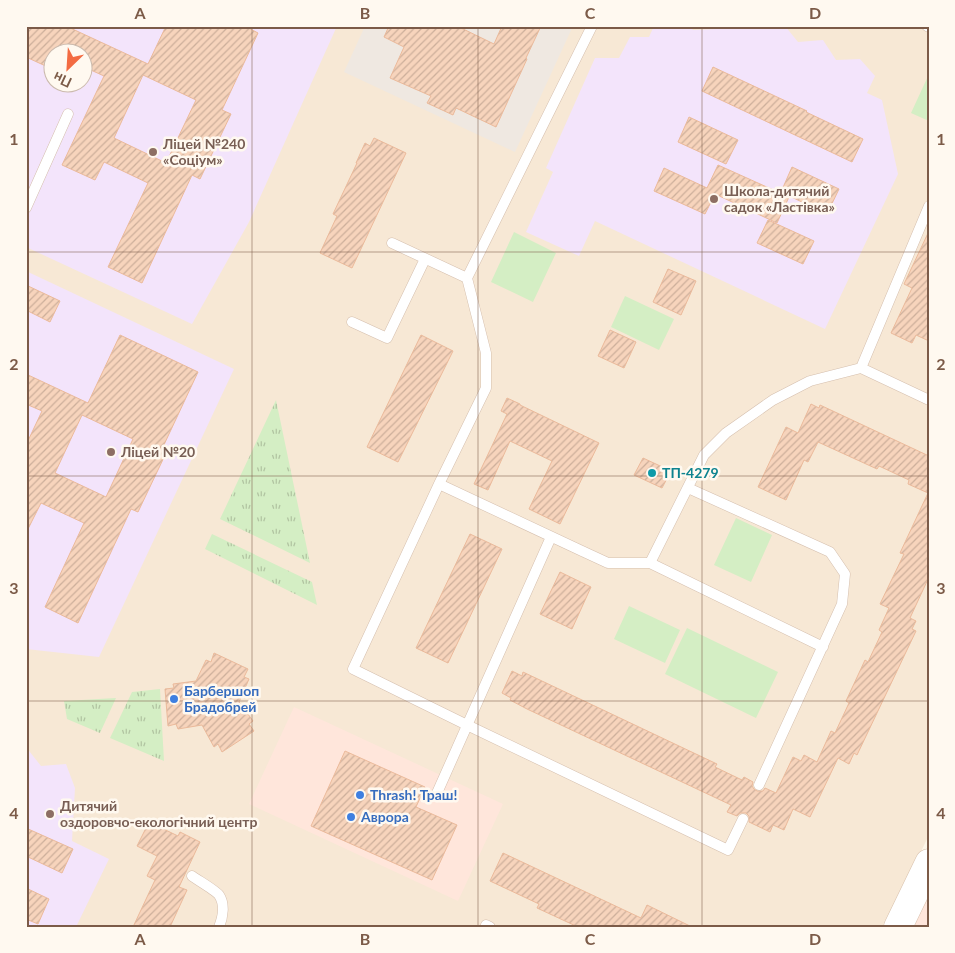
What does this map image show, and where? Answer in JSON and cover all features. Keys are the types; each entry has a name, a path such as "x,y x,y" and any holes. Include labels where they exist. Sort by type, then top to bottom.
{"main road":[{"path":"898,927 929,863"}],"lane":[{"path":"592,26 467,278 486,352 486,388 438,484 353,669 728,850 743,819"},
{"path":"26,208 68,114"},
{"path":"861,368 929,206"},
{"path":"392,243 467,278"},
{"path":"352,322 387,338 425,258"},
{"path":"650,563 704,455 726,433 773,400 810,381 861,368 929,400"},
{"path":"438,484 608,563 650,563 823,647"},
{"path":"688,488 830,552 845,574 842,604 759,785"},
{"path":"437,793 551,537"},
{"path":"192,876 219,895 223,905 223,914 219,927"}],"shaded area":[{"path":"26,26 929,26 929,835 884,927 26,927"},
{"name":"Ліцей №240 «Соціум»","path":"26,26 337,26 249,222 192,324 26,247"},
{"path":"365,26 573,26 515,152 344,72"},
{"name":"Школа-дитячий садок «Ластівка»","path":"654,26 690,26 693,30 716,29 718,26 764,26 765,28 785,26 798,42 823,40 836,60 860,59 875,76 867,93 882,100 898,174 825,329 595,221 579,256 526,232 553,172 546,168 595,58 619,58 630,37 649,37"},
{"name":"Ліцей №20","path":"26,271 234,369 99,657 26,649"},
{"path":"294,707 503,804 458,901 249,804"},
{"name":"Дитячий оздоровчо-екологічний центр","path":"26,747 41,766 66,764 75,788 72,841 109,859 76,927 26,927"},
{"path":"929,880 929,927 906,927"}],"green space":[{"path":"929,74 929,121 911,113"},
{"path":"514,232 556,253 533,302 491,282"},
{"path":"625,296 674,319 659,350 611,327"},
{"path":"276,400 310,563 220,519"},
{"path":"736,518 772,535 751,582 714,565"},
{"path":"212,534 312,582 317,605 205,549"},
{"path":"629,606 680,630 665,663 614,639"},
{"path":"687,628 778,672 756,718 665,674"},
{"path":"160,689 164,761 110,738 132,692"},
{"path":"116,698 100,733 67,719 64,701"}],"building":[{"path":"26,26 66,26 148,64 166,26 245,26 258,33 222,110 231,114 200,179 192,175 142,283 108,267 148,183 104,162 95,180 62,165 104,76 92,71 92,42 42,42 42,64 26,57","holes":["143,75 196,100 166,163 114,138"]},
{"path":"389,26 457,26 494,44 502,26 541,26 496,127 456,108 453,115 427,103 431,96 390,78 404,47 384,37"},
{"path":"713,67 863,139 852,162 702,91"},
{"path":"689,117 738,140 726,164 678,142"},
{"path":"374,138 406,153 352,268 320,253 337,216 333,214 365,143 370,146"},
{"path":"718,165 789,197 777,223 715,194 705,214 654,191 664,168 707,188"},
{"path":"792,167 839,189 827,214 781,192"},
{"path":"768,220 814,241 803,264 757,243"},
{"path":"929,231 929,341 916,335 912,343 891,333 912,288 904,284"},
{"path":"668,269 696,281 681,315 653,302"},
{"path":"26,285 60,301 50,322 26,310"},
{"path":"610,330 636,342 624,368 598,356"},
{"path":"120,335 198,372 162,449 167,451 138,512 131,509 78,623 45,607 84,523 41,503 26,533 26,445 42,411 26,404 26,374 88,403","holes":["82,415 133,439 106,497 55,473"]},
{"path":"421,335 453,351 398,462 367,447"},
{"path":"507,398 599,443 560,524 529,509 552,461 510,441 488,490 474,484 507,414 501,411"},
{"path":"811,404 819,408 820,405 929,456 929,577 910,618 916,621 912,629 916,631 857,755 854,753 849,764 838,758 810,817 793,809 784,830 773,825 770,832 749,822 749,816 746,813 740,813 737,816 727,812 731,805 527,709 510,700 511,698 502,693 512,671 522,676 523,672 717,764 715,767 742,780 744,777 753,782 752,786 757,791 763,791 765,788 776,793 793,757 801,761 804,755 817,762 831,731 835,733 849,703 846,701 865,660 868,662 882,632 879,630 889,608 880,604 904,554 900,553 928,493 908,484 909,480 879,466 877,469 818,442 808,462 804,460 786,500 758,487 786,427 798,433"},
{"name":"ТП-4279","path":"643,458 671,471 662,488 634,475"},
{"path":"470,534 502,549 448,663 416,648"},
{"path":"560,572 591,587 572,629 540,614"},
{"path":"214,653 248,669 244,677 249,679 239,702 253,721 249,724 254,731 222,752 218,744 214,747 202,725 178,729 176,724 168,726 165,689 174,688 173,684 196,681 206,660 211,662"},
{"path":"345,751 425,787 416,807 457,825 432,880 311,826"},
{"path":"149,822 178,836 180,832 200,842 179,887 187,890 170,927 133,927 155,880 147,876 157,856 137,846"},
{"path":"26,828 73,849 62,873 26,856"},
{"path":"503,853 641,918 647,905 692,927 578,927 537,908 539,904 490,881"},
{"path":"26,888 49,899 38,924 26,919"}],"place":[{"name":"Ліцей №240 «Соціум»","path":"153,152"},
{"name":"Школа-дитячий садок «Ластівка»","path":"714,199"},
{"name":"Ліцей №20","path":"111,452"},
{"name":"ТП-4279","path":"652,473"},
{"name":"Барбершоп Брадобрей","path":"174,699"},
{"name":"Thrash! Траш!","path":"360,795"},
{"name":"Дитячий оздоровчо-екологічний центр","path":"50,814"},
{"name":"Аврора","path":"351,817"}]}
